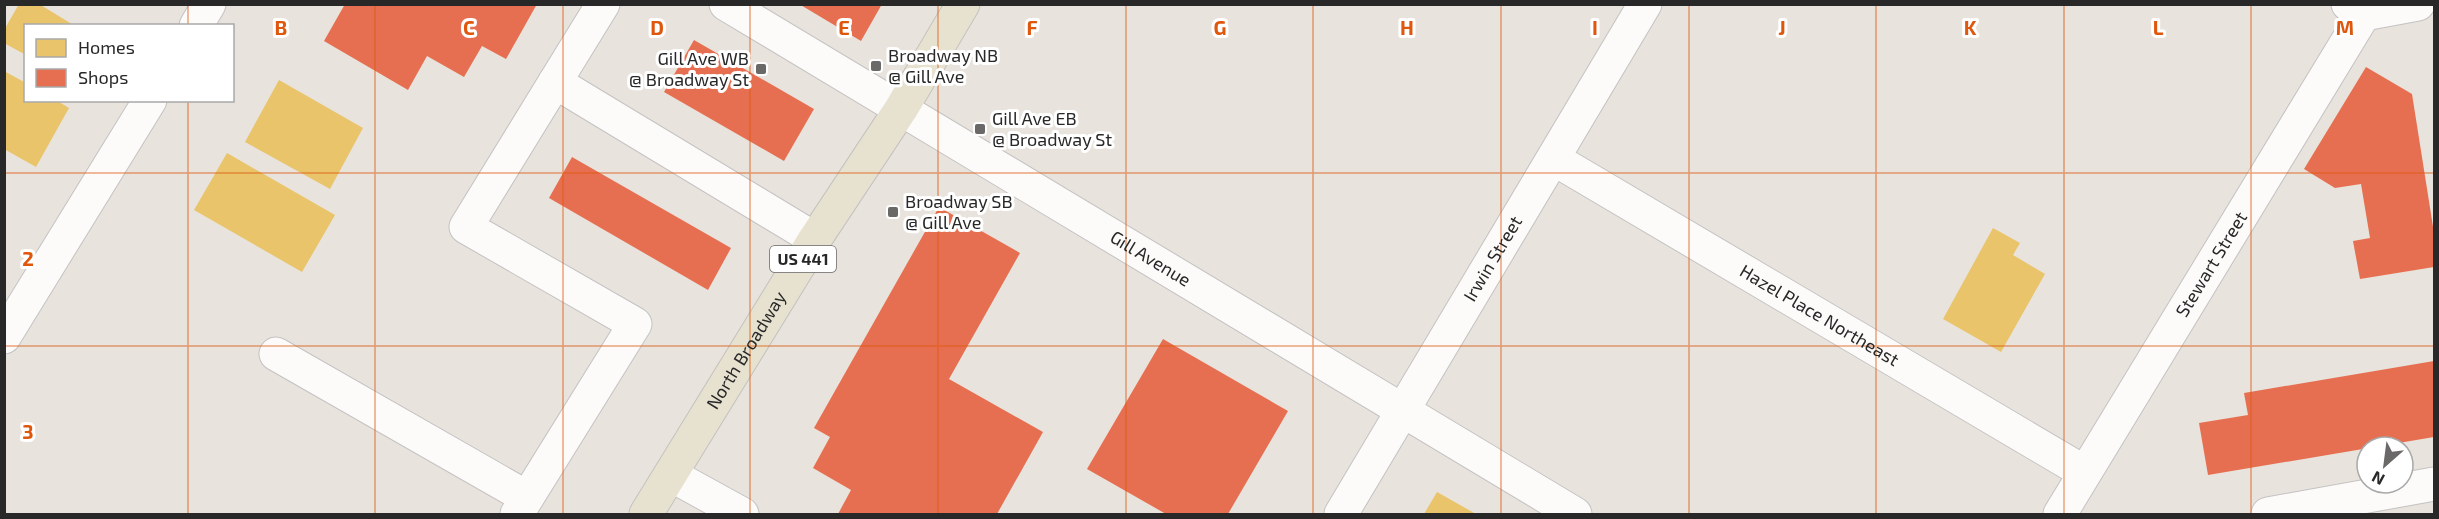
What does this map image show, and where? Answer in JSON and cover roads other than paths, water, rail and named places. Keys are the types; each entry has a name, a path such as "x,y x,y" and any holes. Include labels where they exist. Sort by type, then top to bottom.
{"main road":[{"name":"North Broadway","path":"646,514 815,239 901,109 963,4"}],"street":[{"path":"197,24 209,4"},
{"path":"276,354 522,506 635,324 466,227 603,4"},
{"name":"Gill Avenue","path":"726,4 1575,514"},
{"name":"Irwin Street","path":"1341,514 1645,4"},
{"path":"2356,9 2418,4"},
{"name":"Stewart Street","path":"2060,514 2356,9"},
{"path":"555,82 815,239"},
{"path":"4,337 149,102"},
{"name":"Hazel Place Northeast","path":"1554,159 2084,472"},
{"path":"671,475 742,514"},
{"path":"2268,514 2434,484"}],"place":[{"name":"Broadway NB @ Gill Ave","path":"876,66"},
{"name":"Gill Ave WB @ Broadway St","path":"761,69"},
{"name":"Gill Ave EB @ Broadway St","path":"980,129"},
{"name":"Broadway SB @ Gill Ave","path":"893,212"}]}
